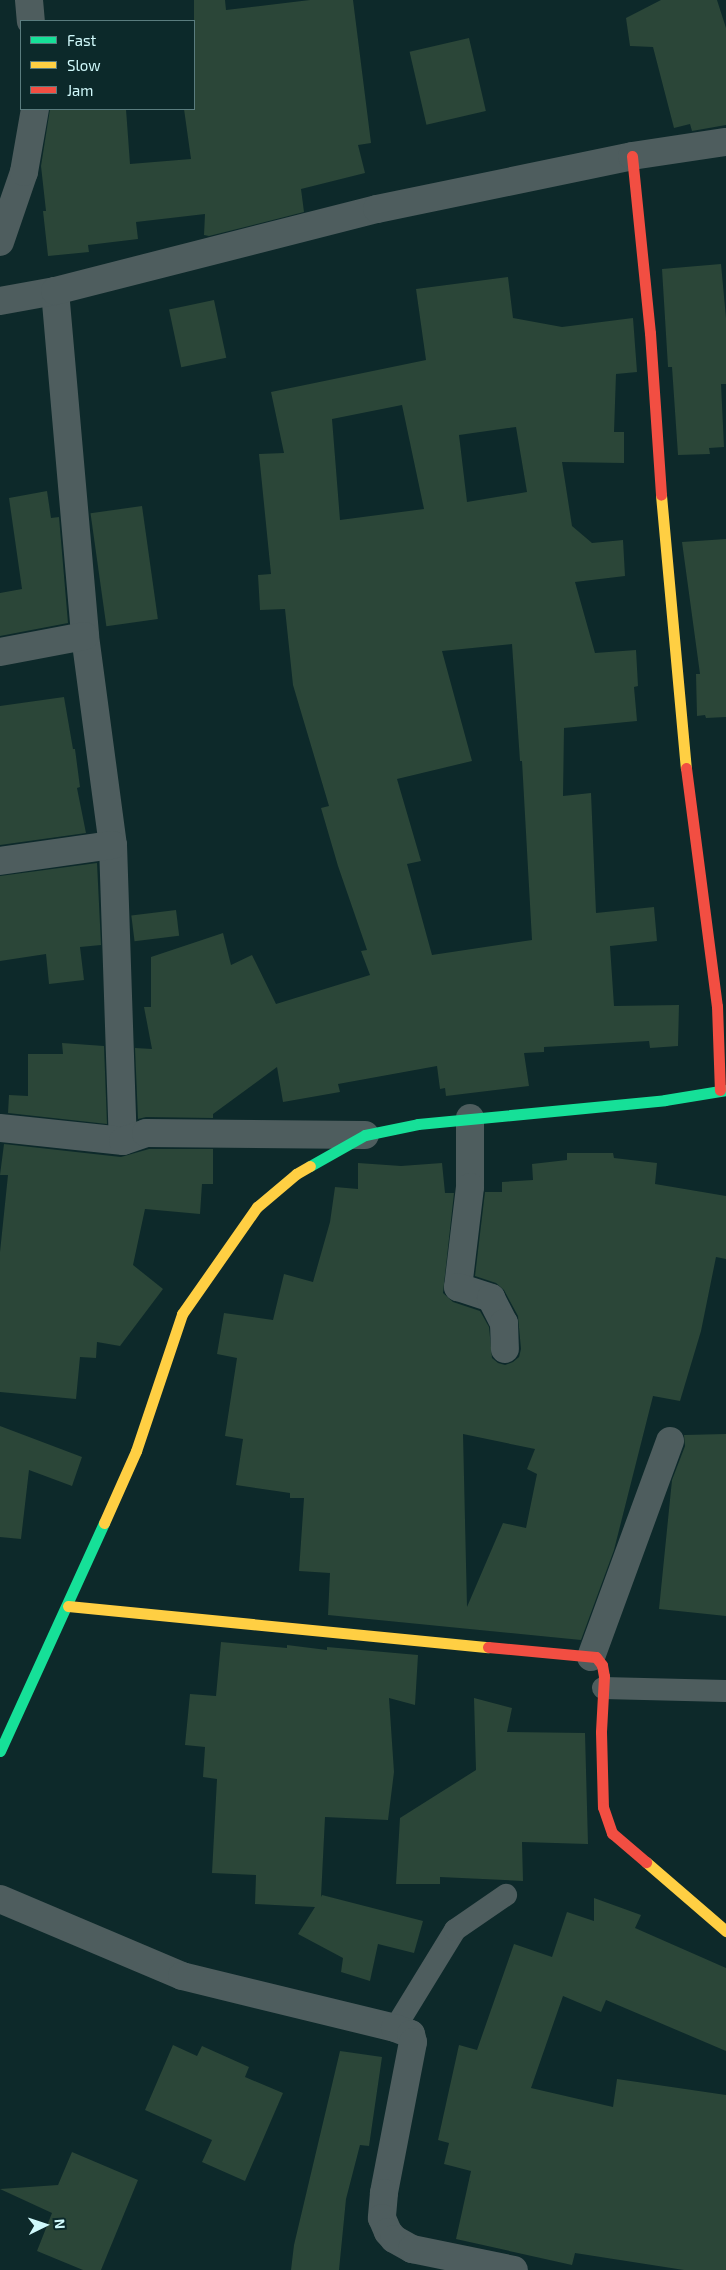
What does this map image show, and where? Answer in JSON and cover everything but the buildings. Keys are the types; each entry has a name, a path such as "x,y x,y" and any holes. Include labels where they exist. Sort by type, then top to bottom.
{"street":[{"path":"29,0 31,20"},
{"path":"0,242 24,172 35,110"},
{"path":"0,301 55,291 377,209 632,156 726,142"},
{"path":"0,1128 122,1141 146,1133 365,1135 418,1124 665,1100 723,1090 717,1006 687,779 660,483 650,333 632,156"},
{"path":"55,291 85,636 113,845 122,1141"},
{"path":"0,652 85,636"},
{"path":"0,861 113,845"},
{"path":"470,1118 470,1187 458,1287 491,1298 504,1323 505,1348"},
{"path":"0,1751 68,1606 136,1451 182,1314 257,1207 296,1174 365,1135"},
{"path":"591,1656 670,1440"},
{"path":"68,1606 596,1657 602,1665 603,1807 612,1833 726,1931"},
{"path":"0,1899 182,1976 396,2028 411,2034 413,2042 384,2193 382,2218 388,2232 394,2239 412,2249 514,2270"}],"lane":[{"path":"603,1688 726,1691"},
{"path":"396,2028 455,1930 506,1895"}],"traffic: fast":[{"path":"310,1166 365,1135 418,1124 665,1100 726,1090"},
{"path":"0,1751 104,1523"}],"traffic: slow":[{"path":"661,495 686,768"},
{"path":"104,1523 136,1451 182,1314 257,1207 296,1174 310,1166"},
{"path":"68,1606 488,1647"},
{"path":"646,1862 726,1931"}],"traffic: jam":[{"path":"632,156 650,333 661,495"},
{"path":"686,768 717,1006 720,1090"},
{"path":"488,1647 596,1657 602,1665 604,1676 601,1732 603,1807 612,1833 646,1862"}]}
